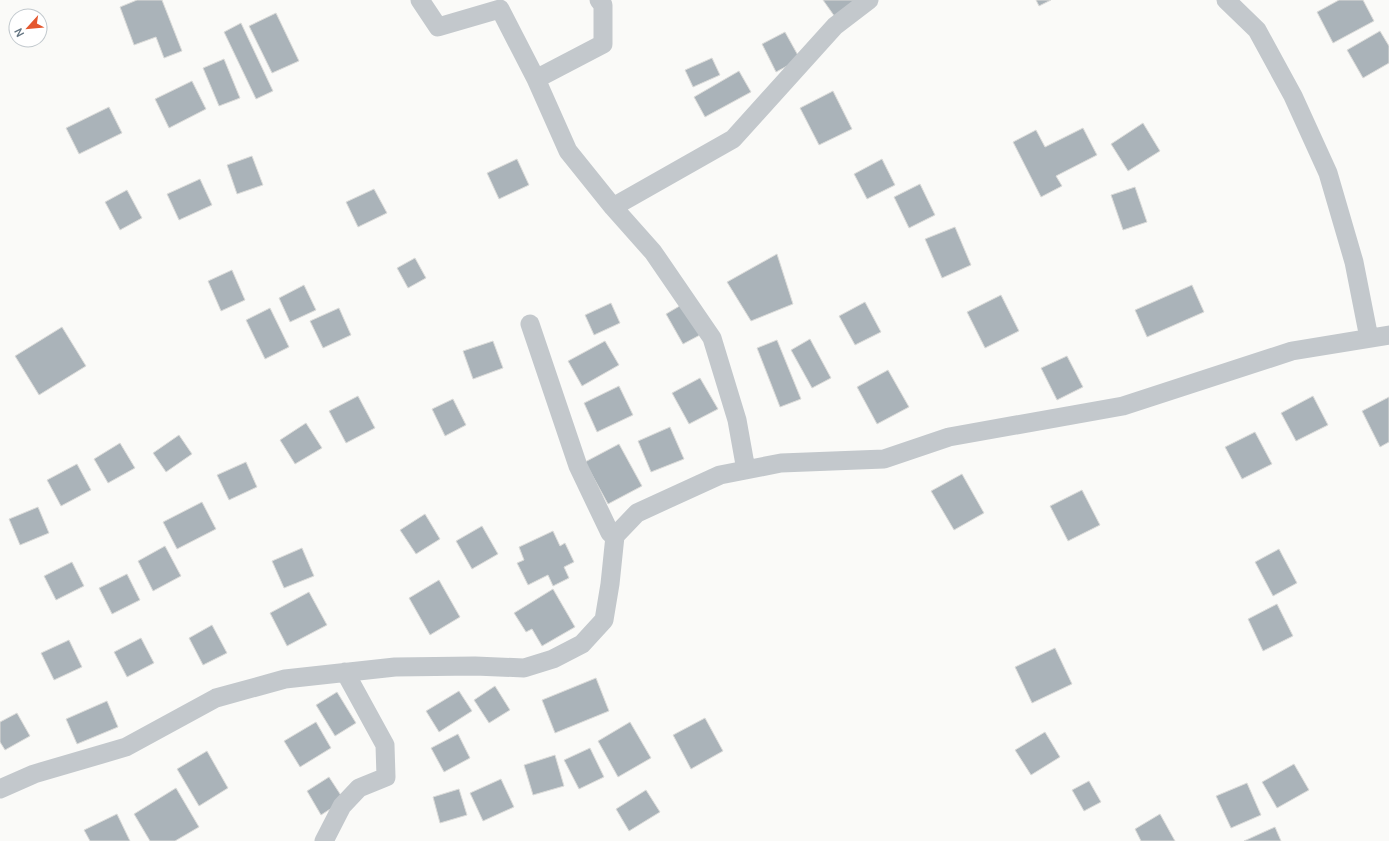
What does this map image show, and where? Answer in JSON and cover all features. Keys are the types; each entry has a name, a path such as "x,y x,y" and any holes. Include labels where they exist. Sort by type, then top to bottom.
{"street":[{"path":"420,0 438,27 500,8 536,79 568,151 613,207 653,252 712,338 736,420 746,470"},
{"path":"536,79 602,44 603,5 599,0"},
{"path":"613,207 733,138 835,26 869,0"},
{"path":"1226,0 1257,30 1293,96 1328,173 1354,262 1369,338"},
{"path":"530,324 578,466 610,533 615,536"},
{"path":"0,789 34,774 126,747 216,698 285,679 395,667 475,666 524,668 559,656 582,644 604,620 610,584 615,536 637,513 720,475 781,463 884,459 949,437 1123,406 1292,350 1389,335"},
{"path":"324,841 342,806 359,788 386,777 385,745 345,672"}],"building":[{"path":"137,0 162,0 182,51 164,58 156,37 134,45 120,7"},
{"path":"823,0 861,0 835,17"},
{"path":"1036,0 1051,0 1039,6"},
{"path":"1339,0 1363,0 1374,21 1333,43 1317,12"},
{"path":"276,13 299,61 272,73 249,26"},
{"path":"241,23 273,91 256,99 224,32"},
{"path":"1380,31 1389,46 1389,63 1363,78 1347,50"},
{"path":"785,32 800,59 776,72 762,44"},
{"path":"712,58 720,75 693,87 685,70"},
{"path":"224,59 240,98 219,106 203,68"},
{"path":"739,71 751,92 705,117 694,97"},
{"path":"192,81 206,109 169,128 155,99"},
{"path":"833,91 852,129 819,145 800,108"},
{"path":"109,107 122,133 79,154 66,128"},
{"path":"1143,123 1160,151 1128,171 1111,144"},
{"path":"1083,128 1097,155 1056,176 1062,186 1041,197 1013,142 1036,130 1045,147"},
{"path":"252,156 263,185 237,194 227,165"},
{"path":"517,159 529,185 499,199 487,173"},
{"path":"882,159 895,185 867,199 854,174"},
{"path":"200,179 212,205 179,220 167,194"},
{"path":"920,184 935,215 909,228 894,197"},
{"path":"1135,187 1147,222 1123,230 1111,195"},
{"path":"374,189 387,213 358,227 346,202"},
{"path":"127,190 142,218 120,230 105,202"},
{"path":"955,227 971,265 942,278 925,239"},
{"path":"777,254 793,304 751,321 727,282"},
{"path":"415,258 426,278 408,288 397,268"},
{"path":"232,270 245,300 221,311 208,281"},
{"path":"304,285 316,310 290,322 279,298"},
{"path":"1192,285 1204,312 1147,337 1135,310"},
{"path":"1001,295 1019,331 985,348 967,312"},
{"path":"865,302 881,332 855,345 839,316"},
{"path":"611,303 620,323 594,335 585,315"},
{"path":"683,304 700,335 683,344 666,314"},
{"path":"270,308 289,347 265,359 246,320"},
{"path":"339,308 351,335 323,348 310,321"},
{"path":"62,327 86,366 39,395 15,356"},
{"path":"810,339 831,378 812,388 791,350"},
{"path":"777,340 801,399 780,407 757,348"},
{"path":"493,341 503,368 473,379 463,351"},
{"path":"605,341 619,365 582,386 568,361"},
{"path":"1067,356 1083,387 1057,400 1041,368"},
{"path":"888,370 909,407 877,424 857,387"},
{"path":"700,378 718,409 689,424 672,393"},
{"path":"619,386 633,415 597,432 584,403"},
{"path":"358,396 375,428 346,443 329,411"},
{"path":"1313,396 1328,425 1296,441 1281,413"},
{"path":"1389,397 1389,442 1380,447 1362,411"},
{"path":"453,399 466,425 445,436 432,409"},
{"path":"306,423 322,448 295,464 280,440"},
{"path":"670,427 684,459 651,472 638,441"},
{"path":"1255,432 1272,464 1242,479 1225,447"},
{"path":"179,435 192,454 166,472 153,453"},
{"path":"120,443 135,468 108,483 94,459"},
{"path":"619,444 642,486 608,504 585,462"},
{"path":"246,462 257,487 229,500 217,475"},
{"path":"77,464 91,490 61,506 47,480"},
{"path":"962,474 984,513 954,530 931,491"},
{"path":"1082,490 1100,525 1068,541 1050,506"},
{"path":"202,502 216,529 177,549 163,522"},
{"path":"38,507 49,533 20,545 9,519"},
{"path":"425,514 440,539 416,554 400,530"},
{"path":"482,526 498,554 472,569 456,541"},
{"path":"553,531 560,546 565,543 574,562 564,567 569,578 553,586 548,575 528,585 517,563 524,560 519,547"},
{"path":"165,546 181,576 153,591 138,561"},
{"path":"302,548 314,576 284,588 272,561"},
{"path":"1279,549 1297,583 1273,596 1255,562"},
{"path":"72,562 84,586 56,600 44,576"},
{"path":"127,574 140,600 112,614 99,588"},
{"path":"439,580 460,617 430,635 409,598"},
{"path":"553,589 575,627 542,646 532,629 526,632 514,613"},
{"path":"309,592 327,625 287,646 270,613"},
{"path":"1277,604 1293,636 1263,651 1248,619"},
{"path":"212,625 227,653 203,665 189,638"},
{"path":"141,638 154,663 127,677 114,652"},
{"path":"69,640 82,667 54,680 41,653"},
{"path":"1055,648 1072,684 1032,703 1015,667"},
{"path":"596,678 609,711 555,733 542,700"},
{"path":"495,686 510,710 489,723 474,700"},
{"path":"459,691 472,711 439,732 426,711"},
{"path":"337,692 356,723 335,736 316,705"},
{"path":"107,701 118,727 77,744 66,719"},
{"path":"17,713 30,736 5,750 0,742 0,722"},
{"path":"705,718 723,751 691,769 673,735"},
{"path":"316,722 331,748 300,767 284,741"},
{"path":"630,722 651,758 618,777 598,741"},
{"path":"1045,732 1060,757 1031,775 1015,750"},
{"path":"458,734 470,758 444,772 431,748"},
{"path":"590,748 604,777 579,789 564,760"},
{"path":"207,751 228,788 199,806 177,769"},
{"path":"555,755 564,786 533,795 524,765"},
{"path":"1294,764 1309,790 1277,808 1262,782"},
{"path":"329,777 344,800 321,815 307,791"},
{"path":"501,779 514,807 483,821 470,793"},
{"path":"1089,781 1101,802 1084,811 1072,790"},
{"path":"1247,783 1261,815 1231,828 1216,796"},
{"path":"176,788 199,827 175,841 150,841 134,814"},
{"path":"459,789 467,815 440,823 433,797"},
{"path":"646,790 660,812 629,831 616,809"},
{"path":"117,814 130,841 90,841 84,830"},
{"path":"1160,814 1175,841 1141,841 1135,829"},
{"path":"1275,827 1281,841 1244,841"}]}
